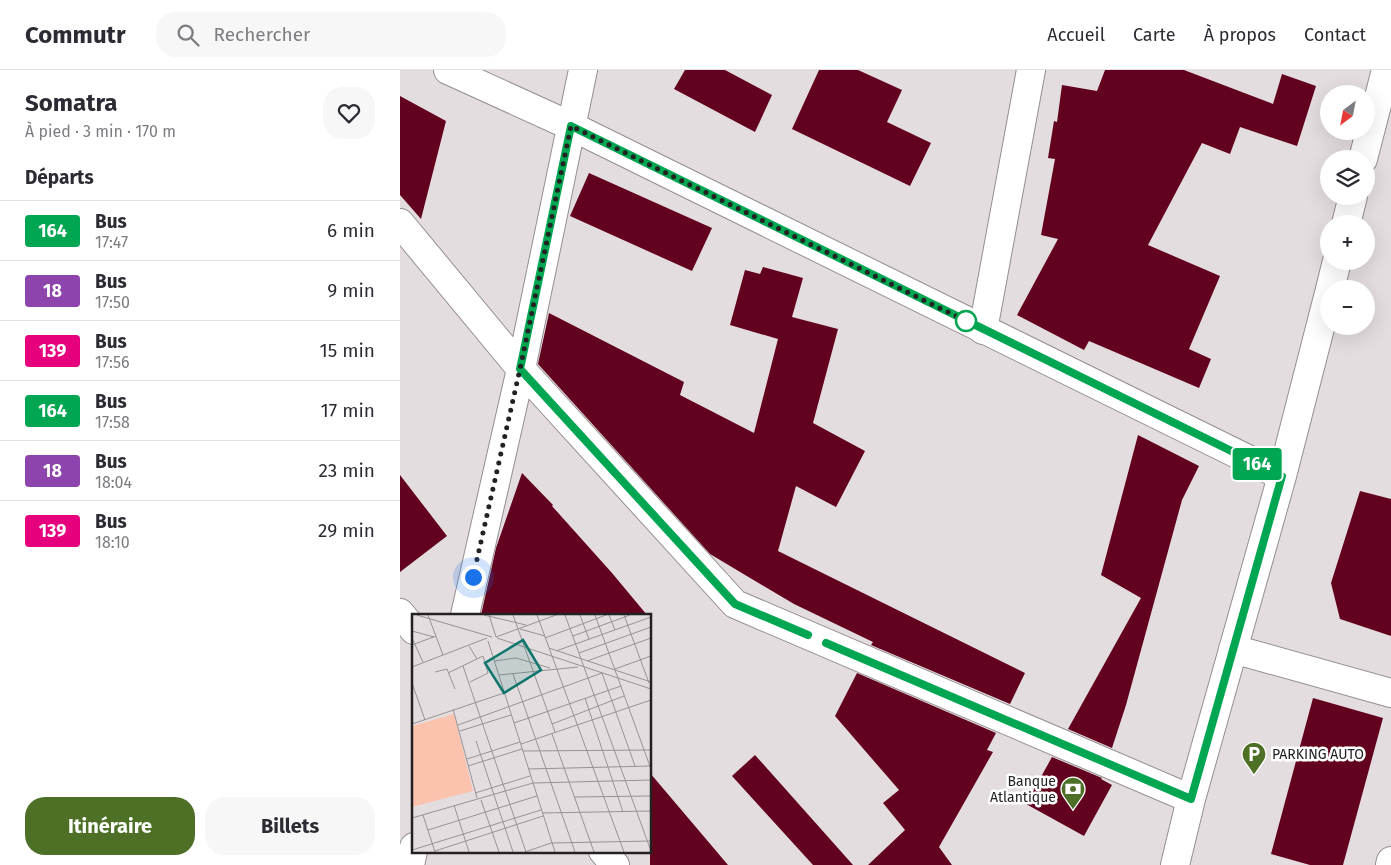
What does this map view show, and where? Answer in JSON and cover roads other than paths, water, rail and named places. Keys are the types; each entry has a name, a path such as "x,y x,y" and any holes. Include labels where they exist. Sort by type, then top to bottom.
{"main road":[{"path":"448,70 571,126 1282,476"},
{"path":"465,614 520,369 583,70"},
{"path":"983,330 1031,70"},
{"path":"1365,150 1387,72"},
{"path":"400,223 520,369 735,604 1191,799"},
{"path":"1175,865 1191,799 1282,476 1320,327"},
{"path":"400,613 412,628"},
{"path":"1233,649 1391,693"},
{"path":"410,865 413,852"},
{"path":"604,852 615,865"},
{"path":"1390,865 1391,861"}],"place":[{"name":"PARKING AUTO","path":"1254,775"},
{"name":"Banque Atlantique","path":"1073,810"}]}
